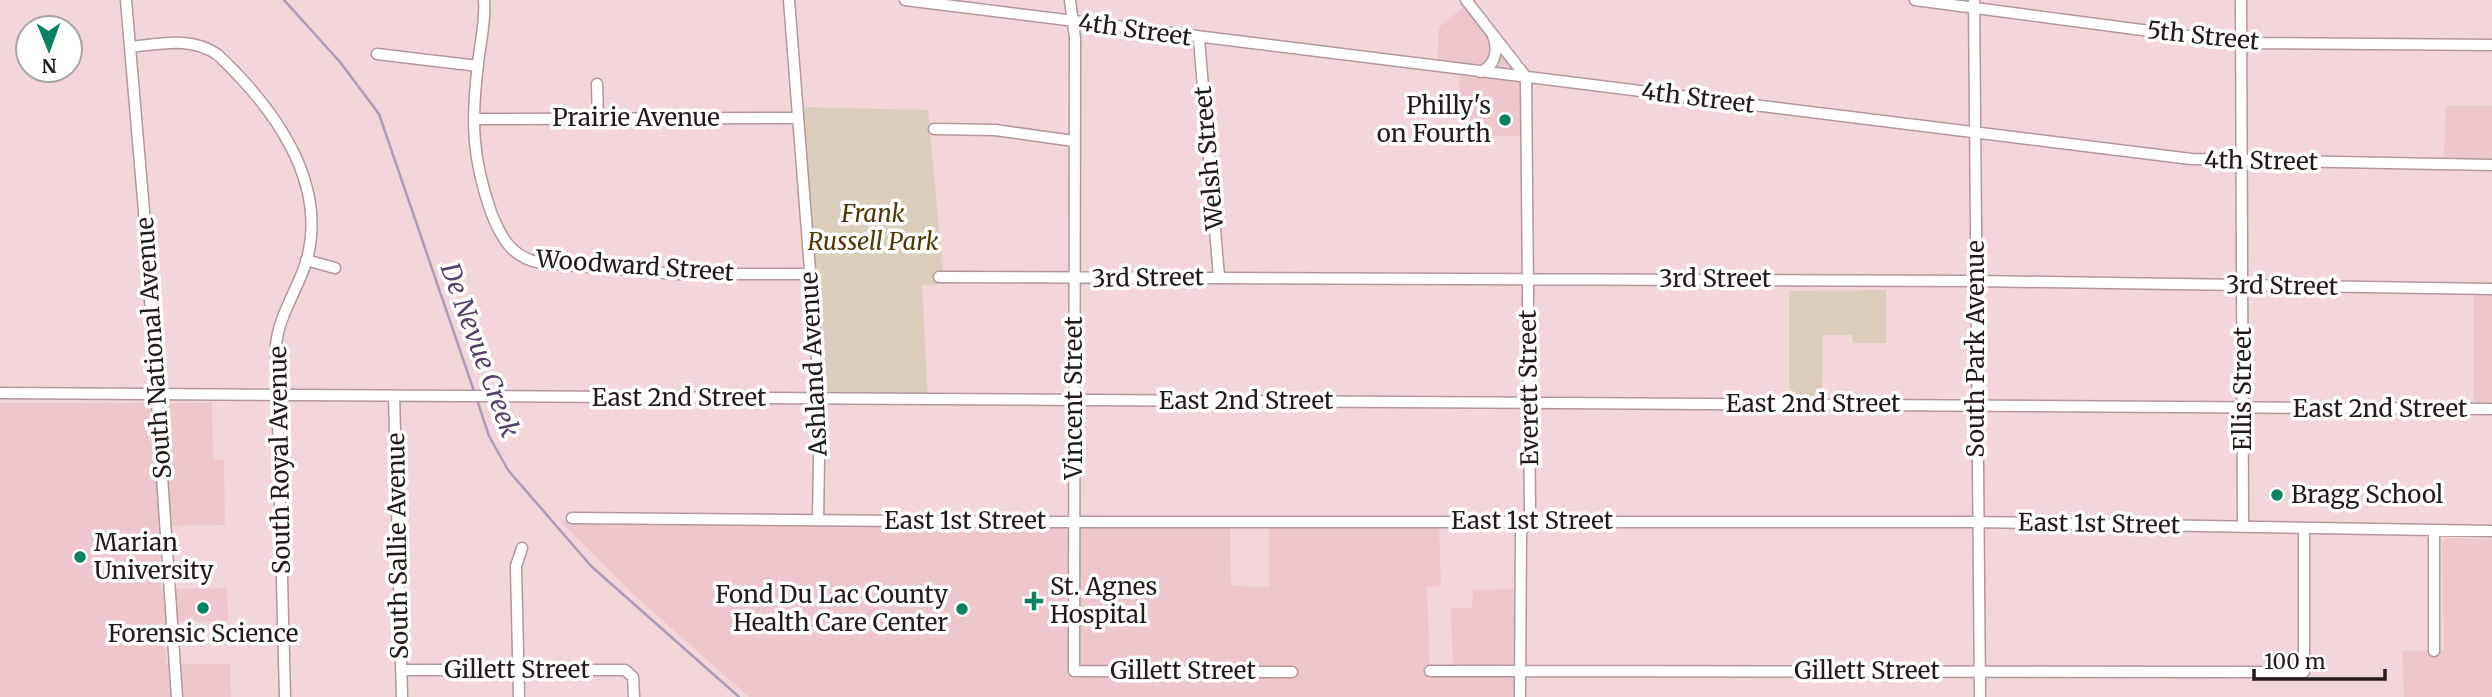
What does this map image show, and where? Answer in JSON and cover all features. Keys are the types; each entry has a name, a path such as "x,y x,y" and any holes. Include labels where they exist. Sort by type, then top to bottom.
{"street":[{"name":"South National Avenue","path":"126,0 157,394 177,697"},
{"name":"Woodward Street","path":"484,0 474,119 474,155 481,184 502,238 525,259 541,263 679,274 811,274"},
{"name":"Ashland Avenue","path":"789,0 820,399 818,520"},
{"name":"4th Street","path":"905,0 1199,39 1974,130 2191,159 2492,165"},
{"name":"Vincent Street","path":"1070,0 1075,38 1074,671"},
{"path":"1466,0 1526,77"},
{"name":"5th Street","path":"1915,0 1974,4 2241,43 2492,45"},
{"name":"Ellis Street","path":"2241,0 2243,527"},
{"name":"South Park Avenue","path":"1974,4 1980,697"},
{"path":"1480,72 1491,66 1495,57 1492,34"},
{"name":"Welsh Street","path":"1199,39 1219,277"},
{"name":"South Royal Avenue","path":"130,47 187,43 206,48 222,59 276,122 293,150 309,200 311,227 306,260 278,332 275,394 285,697"},
{"path":"377,54 478,66"},
{"name":"Everett Street","path":"1520,697 1521,533 1530,512 1526,77"},
{"path":"597,84 598,118"},
{"name":"Prairie Avenue","path":"474,119 799,118"},
{"path":"934,129 995,130 1074,141"},
{"path":"306,260 335,268"},
{"name":"3rd Street","path":"939,277 1976,281 2492,289"},
{"name":"East 2nd Street","path":"0,393 2492,408"},
{"name":"South Sallie Avenue","path":"394,396 402,697"},
{"name":"East 1st Street","path":"572,518 1073,522 1978,522 2492,531"},
{"name":"Gillett Street","path":"1430,671 2304,672 2304,528"},
{"path":"2434,530 2434,651"},
{"path":"519,697 516,566 522,548"},
{"name":"Gillett Street","path":"401,670 625,670 631,674 634,697"},
{"name":"Gillett Street","path":"1074,671 1293,672"}],"shaded area":[{"path":"1469,3 1526,77 1527,136 1458,136 1459,69 1437,66 1439,27"},
{"path":"2446,106 2492,106 2492,158 2444,158"},
{"path":"2474,295 2492,295 2492,402 2474,402"},
{"name":"Marian University","path":"0,403 212,403 213,459 224,460 225,525 158,526 161,589 227,588 228,621 164,622 166,664 230,664 231,697 0,697"},
{"name":"St. Agnes Hospital","path":"572,518 1230,522 1231,586 1269,587 1269,522 1439,521 1441,586 1427,587 1430,671 1453,671 1451,608 1472,608 1473,590 1520,589 1520,697 749,697 633,594 561,522"},
{"path":"2447,538 2492,539 2492,697 2404,697 2402,651 2444,650 2442,542"}],"green space":[{"name":"Frank Russell Park","path":"798,107 928,110 944,284 922,285 928,399 820,399"},
{"path":"1886,290 1886,343 1853,343 1852,335 1823,335 1822,396 1789,396 1789,291"}],"waterway":[{"name":"De Nevue Creek","path":"284,0 340,62 379,114 475,394"},
{"name":"De Nevue Creek","path":"477,400 489,436 508,470 591,566 739,697"}],"place":[{"name":"Philly's on Fourth","path":"1505,120"},
{"name":"Bragg School","path":"2277,495"},
{"name":"Marian University","path":"80,557"},
{"name":"St. Agnes Hospital","path":"1034,601"},
{"name":"Forensic Science","path":"203,608"},
{"name":"Fond Du Lac County Health Care Center","path":"962,609"}]}
